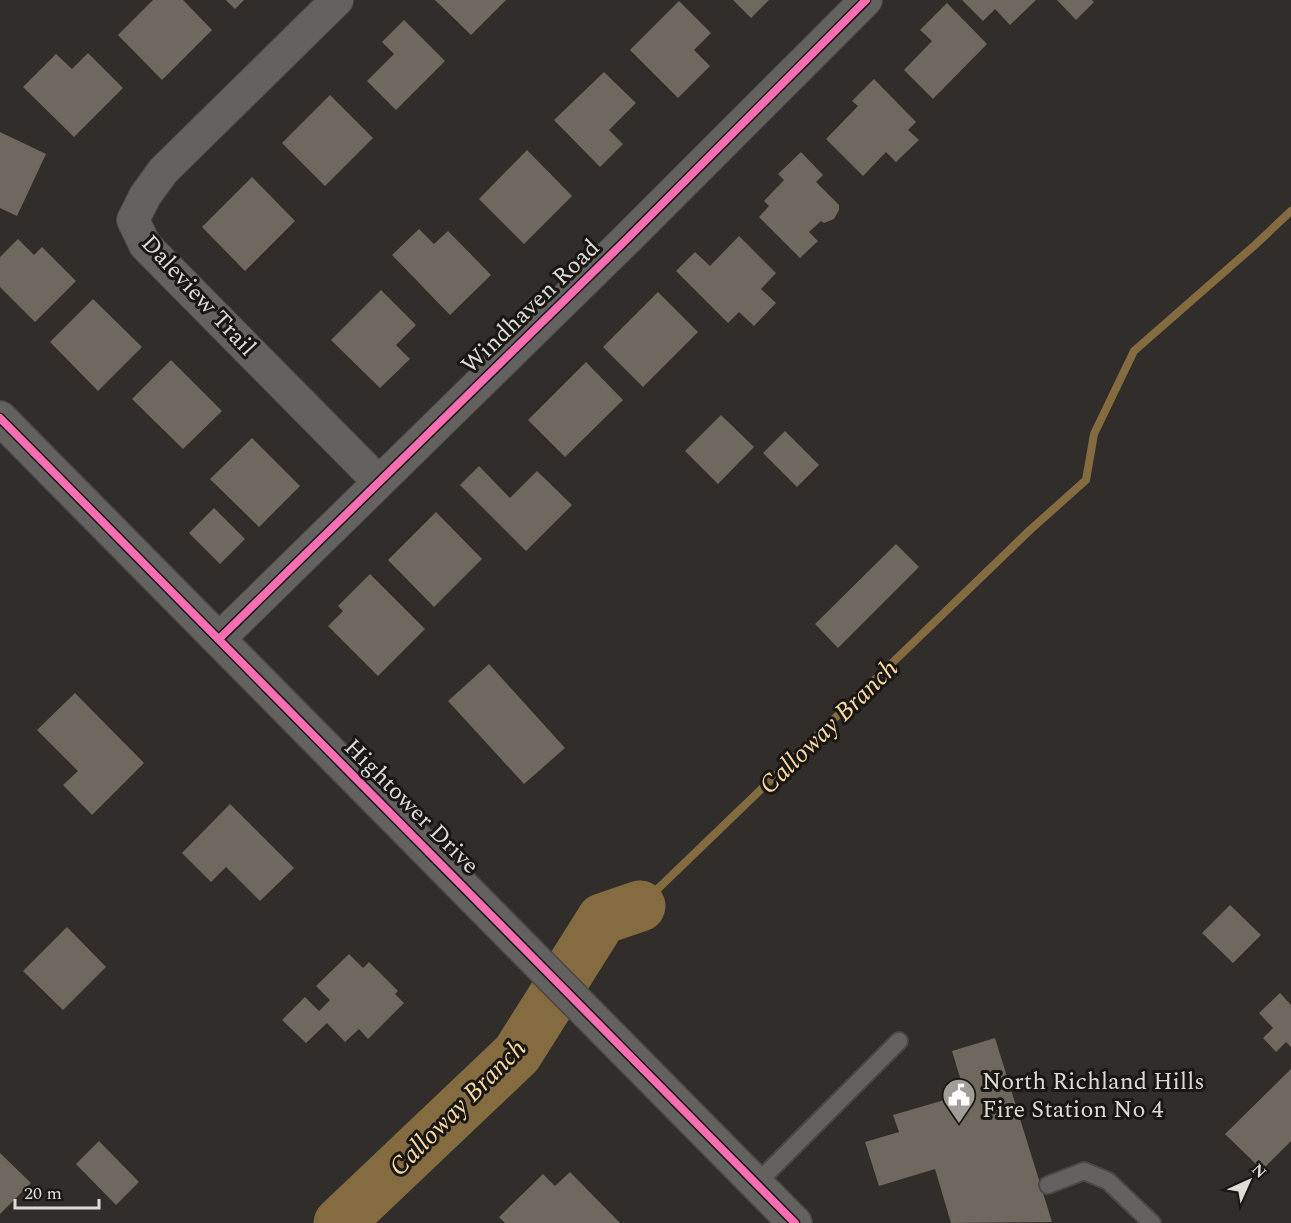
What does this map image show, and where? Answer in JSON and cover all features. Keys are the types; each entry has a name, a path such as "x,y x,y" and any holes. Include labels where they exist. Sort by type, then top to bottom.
{"street":[{"name":"Daleview Trail","path":"337,0 164,171 145,196 134,220 146,245 378,481"},
{"name":"Windhaven Road","path":"220,638 627,239 866,0"},
{"name":"Hightower Drive","path":"0,418 220,638 795,1223"}],"lane":[{"path":"756,1184 899,1041"},
{"path":"1048,1185 1084,1171 1108,1181 1152,1223"}],"building":[{"path":"153,0 183,0 212,30 162,80 118,35"},
{"path":"226,0 244,0 235,9"},
{"path":"435,0 506,0 471,35"},
{"path":"733,0 769,0 751,18"},
{"path":"962,0 1036,0 1010,25 995,9 983,21"},
{"path":"1057,0 1092,0 1094,2 1076,20"},
{"path":"679,1 711,33 694,50 710,66 678,98 630,50"},
{"path":"947,3 987,44 933,99 904,70 932,41 920,30"},
{"path":"404,20 445,61 396,110 367,81 394,54 382,42"},
{"path":"88,53 123,88 74,137 23,87 56,54 72,69"},
{"path":"604,72 636,103 609,130 623,144 600,167 554,120"},
{"path":"874,79 916,122 908,130 919,140 896,162 886,152 863,176 826,139 858,106 852,101"},
{"path":"330,95 373,138 325,186 282,143"},
{"path":"0,132 46,154 17,216 0,208"},
{"path":"527,150 572,196 524,244 479,199"},
{"path":"801,152 823,175 816,182 839,205 839,210 834,219 824,223 821,221 809,232 818,241 800,258 759,217 769,206 764,201 784,180 778,174"},
{"path":"252,177 295,221 245,271 202,227"},
{"path":"419,229 434,244 448,231 491,275 450,315 392,255"},
{"path":"739,236 776,273 761,289 776,303 754,326 739,312 728,323 676,271 695,252 710,266"},
{"path":"18,239 34,255 42,247 76,281 35,322 0,287 0,257"},
{"path":"381,290 416,325 396,345 410,359 380,388 331,340"},
{"path":"658,292 698,332 643,387 603,347"},
{"path":"93,299 142,347 98,391 50,342"},
{"path":"171,360 222,411 183,449 132,399"},
{"path":"586,362 623,400 565,457 528,420"},
{"path":"721,415 754,447 718,484 685,451"},
{"path":"785,431 819,465 797,487 763,453"},
{"path":"252,438 300,486 259,527 210,479"},
{"path":"479,466 510,498 537,471 572,505 526,551 460,485"},
{"path":"214,508 245,539 220,564 189,533"},
{"path":"436,512 482,559 434,607 388,560"},
{"path":"896,544 919,567 838,648 815,624"},
{"path":"370,574 425,629 378,676 328,626 343,611 338,606"},
{"path":"489,664 565,748 524,784 448,701"},
{"path":"75,693 144,763 92,815 63,785 78,771 37,730"},
{"path":"230,804 294,868 260,901 226,867 211,882 182,853"},
{"path":"1230,905 1261,935 1233,963 1202,933"},
{"path":"67,927 106,967 63,1010 23,971"},
{"path":"349,954 363,968 369,962 398,991 395,994 404,1003 368,1039 359,1029 345,1042 327,1023 306,1043 282,1020 305,997 319,1011 330,1000 316,986"},
{"path":"1280,993 1291,1005 1291,1047 1286,1042 1276,1052 1263,1038 1273,1028 1259,1013"},
{"name":"North Richland Hills Fire Station No 4","path":"995,1038 1052,1222 951,1223 935,1169 879,1186 865,1142 899,1132 893,1115 965,1094 952,1051"},
{"path":"1291,1069 1291,1141 1262,1170 1225,1134"},
{"path":"99,1141 139,1182 116,1205 76,1164"},
{"path":"0,1153 31,1183 0,1214"},
{"path":"570,1172 620,1223 505,1223 499,1217 543,1174 555,1186"}],"waterway":[{"name":"Calloway Branch","path":"640,906 1030,530 1086,480 1094,434 1134,351 1291,211"},
{"name":"Calloway Branch","path":"339,1223 517,1054 602,919 640,906"}],"cycle path":[{"path":"220,638 627,239 866,0"},
{"path":"0,418 795,1223"}],"place":[{"name":"North Richland Hills Fire Station No 4","path":"959,1124"}]}
